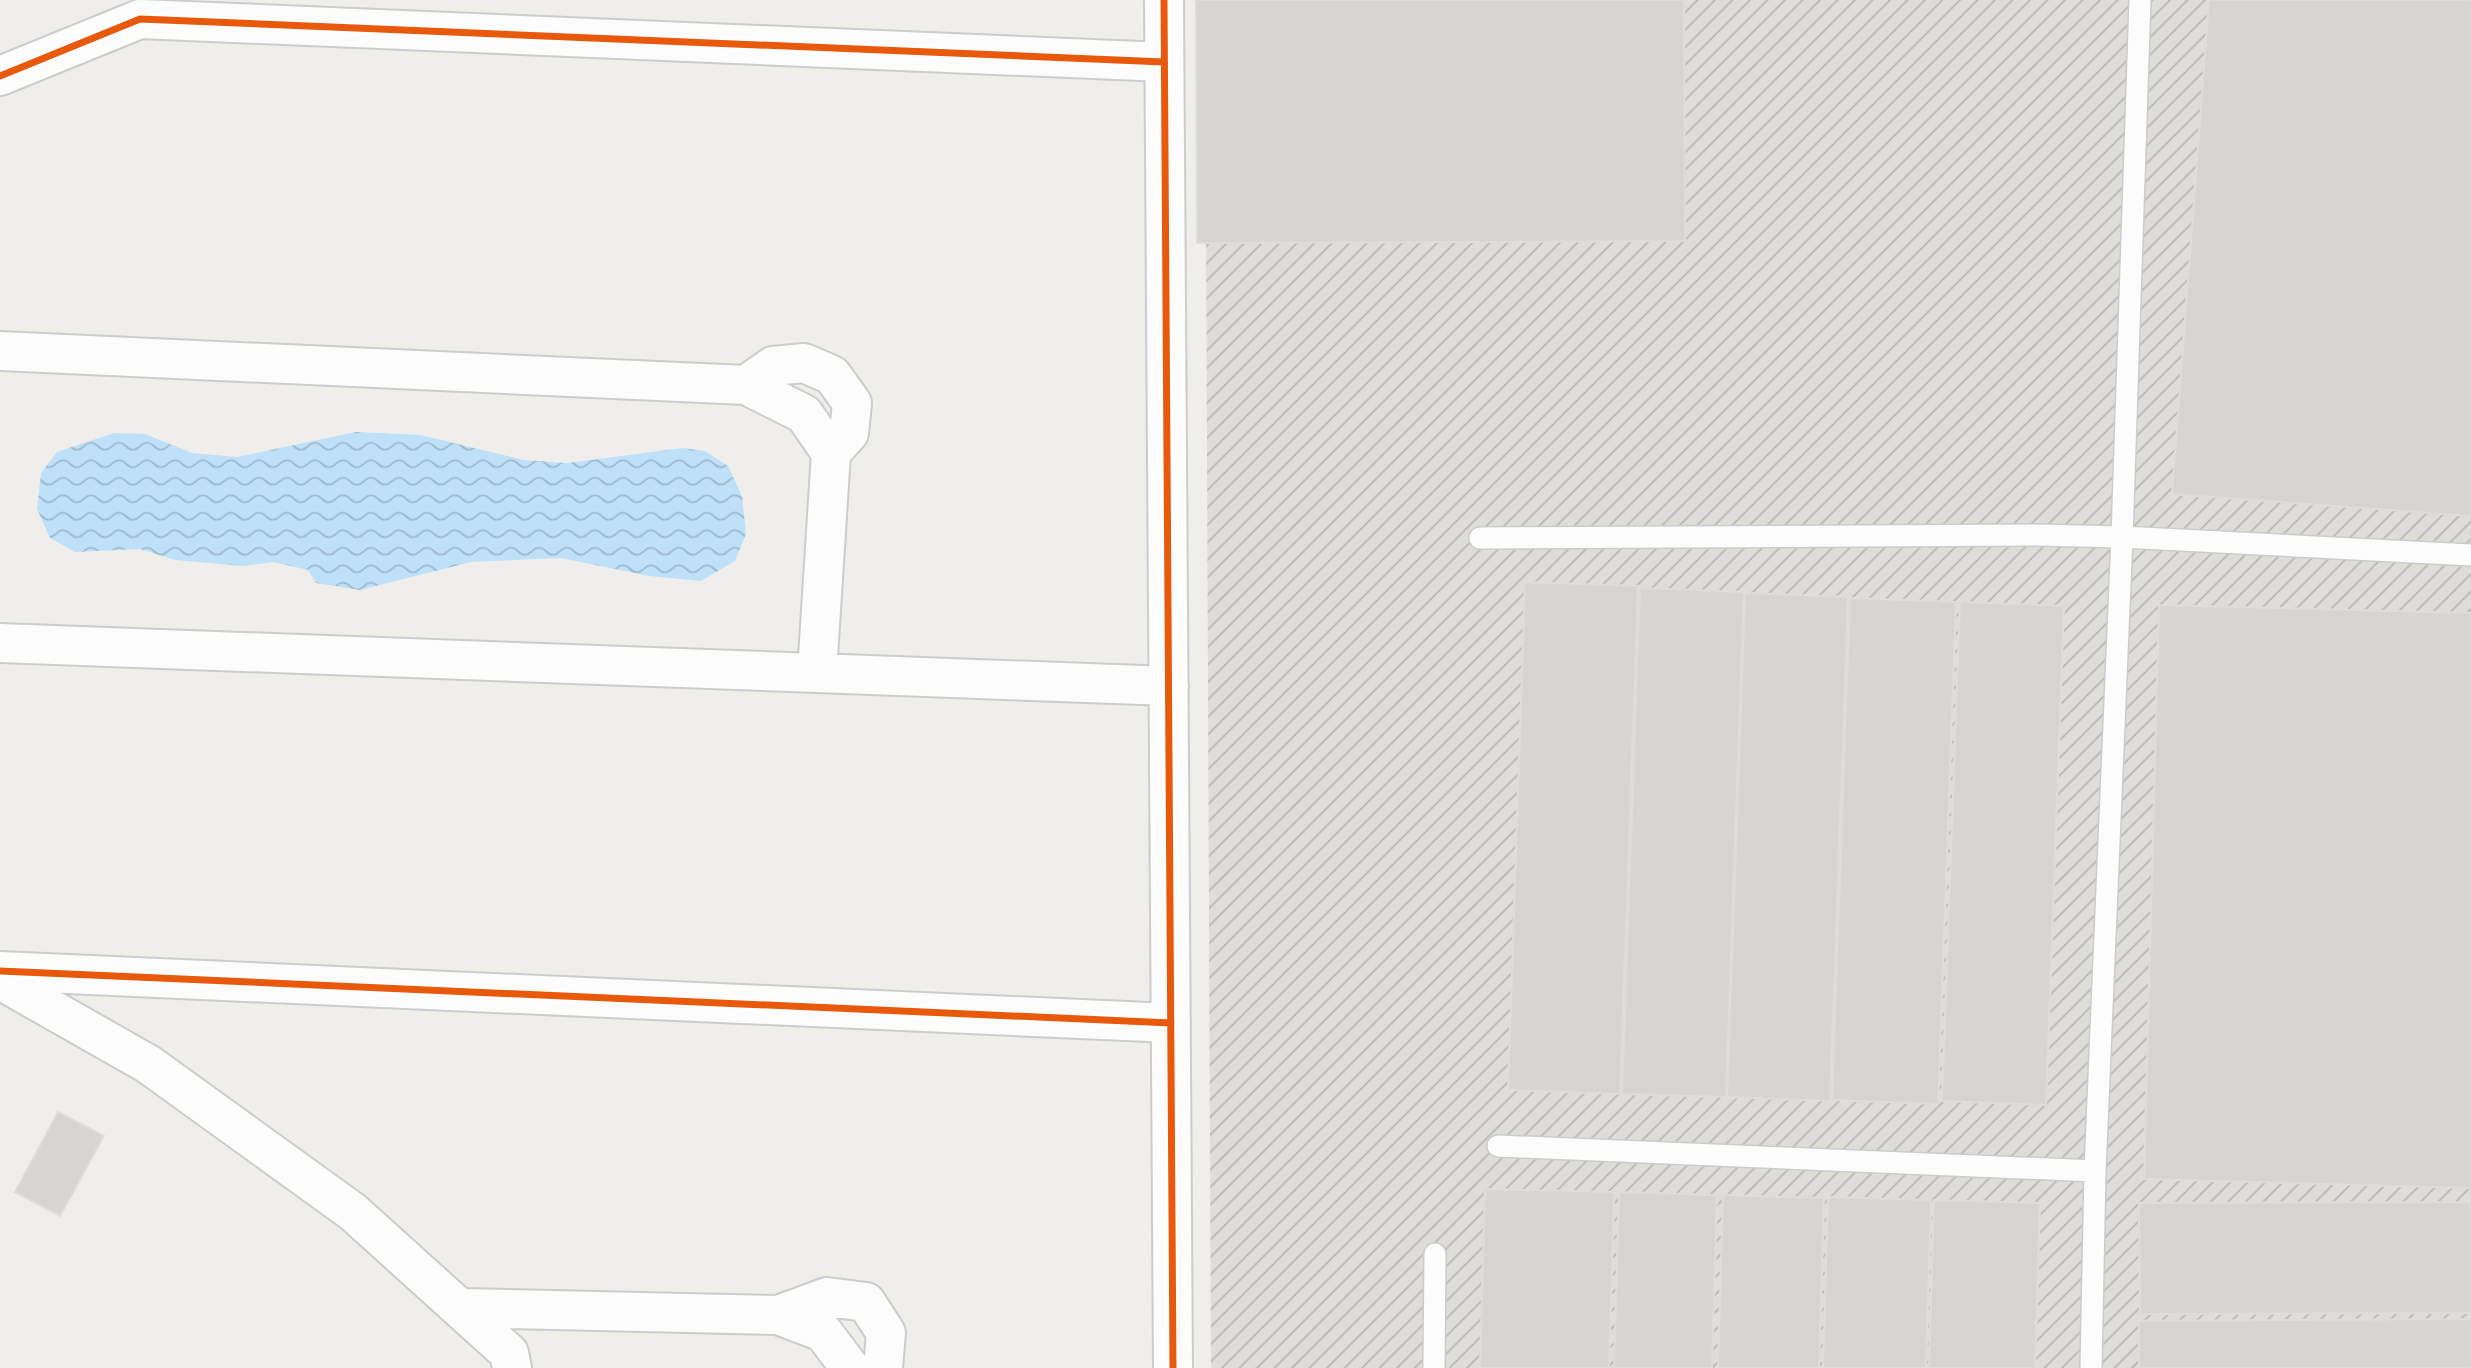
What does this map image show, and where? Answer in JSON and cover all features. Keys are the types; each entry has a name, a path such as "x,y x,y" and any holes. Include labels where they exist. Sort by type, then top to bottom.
{"street":[{"path":"1164,0 1173,1368"},
{"path":"0,76 140,19 1164,62"},
{"path":"0,351 746,385 772,366 804,363 832,375 852,403 849,433 831,453 817,673"},
{"path":"0,643 1169,686"},
{"path":"0,971 1171,1023"},
{"path":"0,980 148,1064 354,1212 509,1353 512,1368"},
{"path":"778,1315 827,1297 866,1303 886,1333 883,1368"},
{"path":"460,1308 778,1315 823,1332 850,1368"}],"lane":[{"path":"2091,1368 2095,1171 2122,537 2140,0"},
{"path":"1480,538 2024,535 2122,537 2471,555"},
{"path":"1498,1146 2095,1171"},
{"path":"1434,1368 1435,1254"}],"shaded area":[{"path":"1205,0 2471,0 2471,1368 1211,1368"}],"water":[{"path":"356,432 421,435 523,460 567,463 682,448 705,451 728,466 742,496 746,534 735,561 701,581 649,576 561,558 471,562 360,590 316,583 308,570 274,562 243,566 175,560 140,549 75,552 50,538 37,509 41,473 57,452 114,433 145,434 192,453 237,457"}],"building":[{"path":"1196,0 1684,0 1685,241 1197,243"},
{"path":"2209,0 2471,0 2471,516 2172,494"},
{"path":"1525,582 1638,586 1620,1094 1508,1090"},
{"path":"1640,588 1744,592 1726,1097 1622,1094"},
{"path":"1745,593 1848,597 1830,1101 1727,1097"},
{"path":"1850,598 1956,602 1938,1104 1832,1100"},
{"path":"1960,602 2064,606 2046,1105 1942,1101"},
{"path":"2159,605 2471,613 2471,1188 2144,1179"},
{"path":"58,1112 104,1136 60,1216 15,1192"},
{"path":"1485,1189 1614,1192 1609,1368 1480,1368"},
{"path":"1619,1192 1717,1195 1712,1368 1614,1368"},
{"path":"1723,1195 1824,1198 1819,1368 1718,1368"},
{"path":"1828,1197 1931,1200 1926,1368 1823,1368"},
{"path":"1934,1200 2040,1203 2035,1368 1929,1368"},
{"path":"2471,1202 2471,1313 2140,1314 2139,1203"},
{"path":"2471,1319 2471,1368 2139,1368 2139,1321"}],"cycle path":[{"path":"1164,0 1173,1368"},
{"path":"0,76 140,19 1164,62"},
{"path":"0,971 1171,1023"}]}
